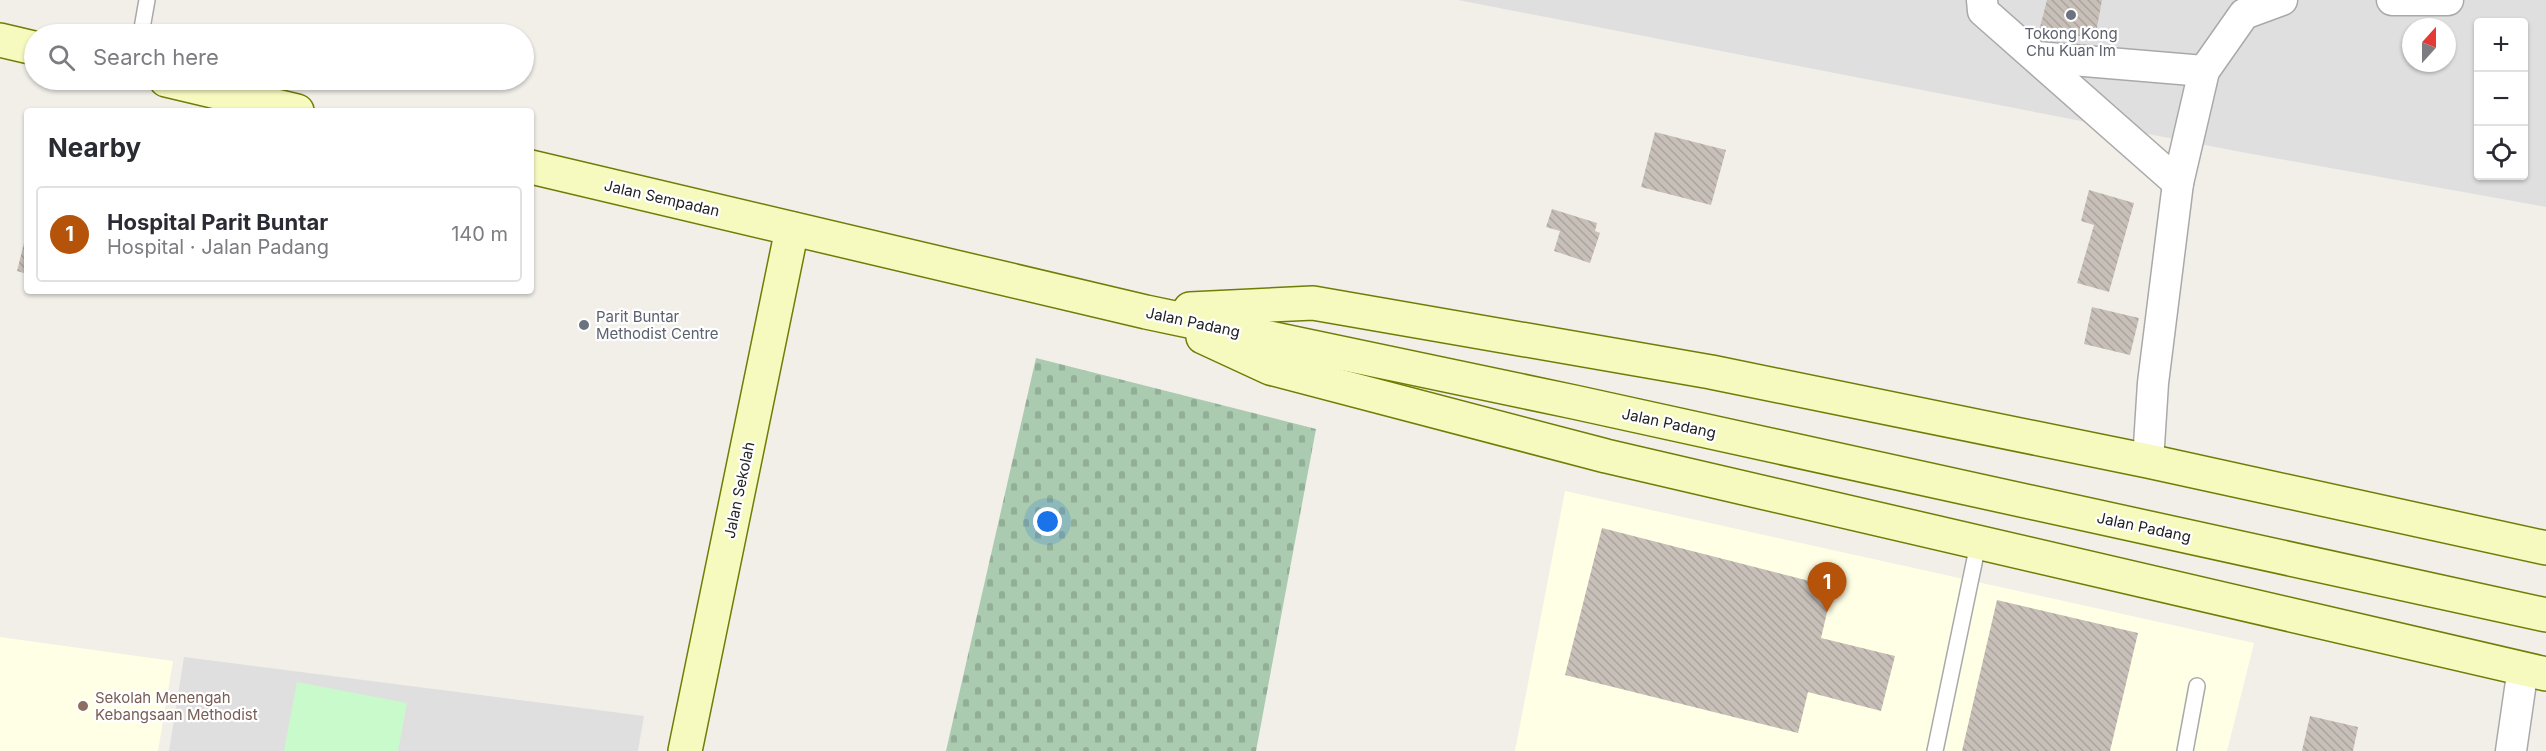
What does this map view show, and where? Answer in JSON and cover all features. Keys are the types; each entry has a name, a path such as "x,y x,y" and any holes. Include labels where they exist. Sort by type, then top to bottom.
{"street":[{"path":"1982,0 1983,11 2178,183"},
{"path":"2148,461 2153,383 2178,183 2204,71 2244,14 2282,0"},
{"path":"2392,0 2448,0"},
{"path":"0,40 24,46"},
{"path":"2037,57 2204,71"},
{"path":"208,90 284,108"},
{"name":"Jalan Sempadan","path":"534,168 792,228"},
{"name":"Jalan Padang","path":"792,228 1146,312 1574,402 2546,615"},
{"name":"Jalan Sekolah","path":"685,751 792,228"},
{"path":"1146,312 1313,303 1711,372 2148,461 2546,548"},
{"path":"1146,312 1270,368 1606,456 2534,671 2511,751"}],"lane":[{"path":"143,24 147,0"},
{"path":"1935,751 1978,544"},
{"path":"2186,751 2197,686"}],"shaded area":[{"path":"1458,0 2546,0 2546,207 2236,151"},
{"path":"1565,491 2254,643 2227,751 1515,751"},
{"name":"Sekolah Menengah Kebangsaan Methodist","path":"0,637 173,661 158,751 0,751"},
{"path":"184,657 644,716 638,751 169,751"}],"green space":[{"path":"1036,358 1316,429 1256,751 946,751"},
{"path":"297,682 407,703 398,751 284,751"}],"building":[{"name":"Tokong Kong Chu Kuan Im","path":"2047,0 2102,0 2095,38 2039,31"},
{"path":"1655,132 1726,150 1711,205 1641,187"},
{"path":"2089,190 2134,203 2109,292 2077,283 2094,225 2081,221"},
{"path":"1552,209 1597,223 1595,231 1600,233 1590,263 1554,251 1560,231 1546,227"},
{"path":"24,243 24,273 17,271"},
{"path":"2092,307 2139,318 2130,355 2084,344"},
{"path":"1602,528 1833,587 1821,638 1895,656 1881,711 1808,692 1798,733 1565,675"},
{"path":"1997,600 2138,633 2110,751 1962,751"},
{"path":"2310,716 2358,727 2353,751 2302,751"}],"place":[{"name":"Tokong Kong Chu Kuan Im","path":"2071,15"},
{"name":"Parit Buntar Methodist Centre","path":"584,325"},
{"name":"Hospital Parit Buntar","path":"1827,612"},
{"name":"Sekolah Menengah Kebangsaan Methodist","path":"83,706"}]}
